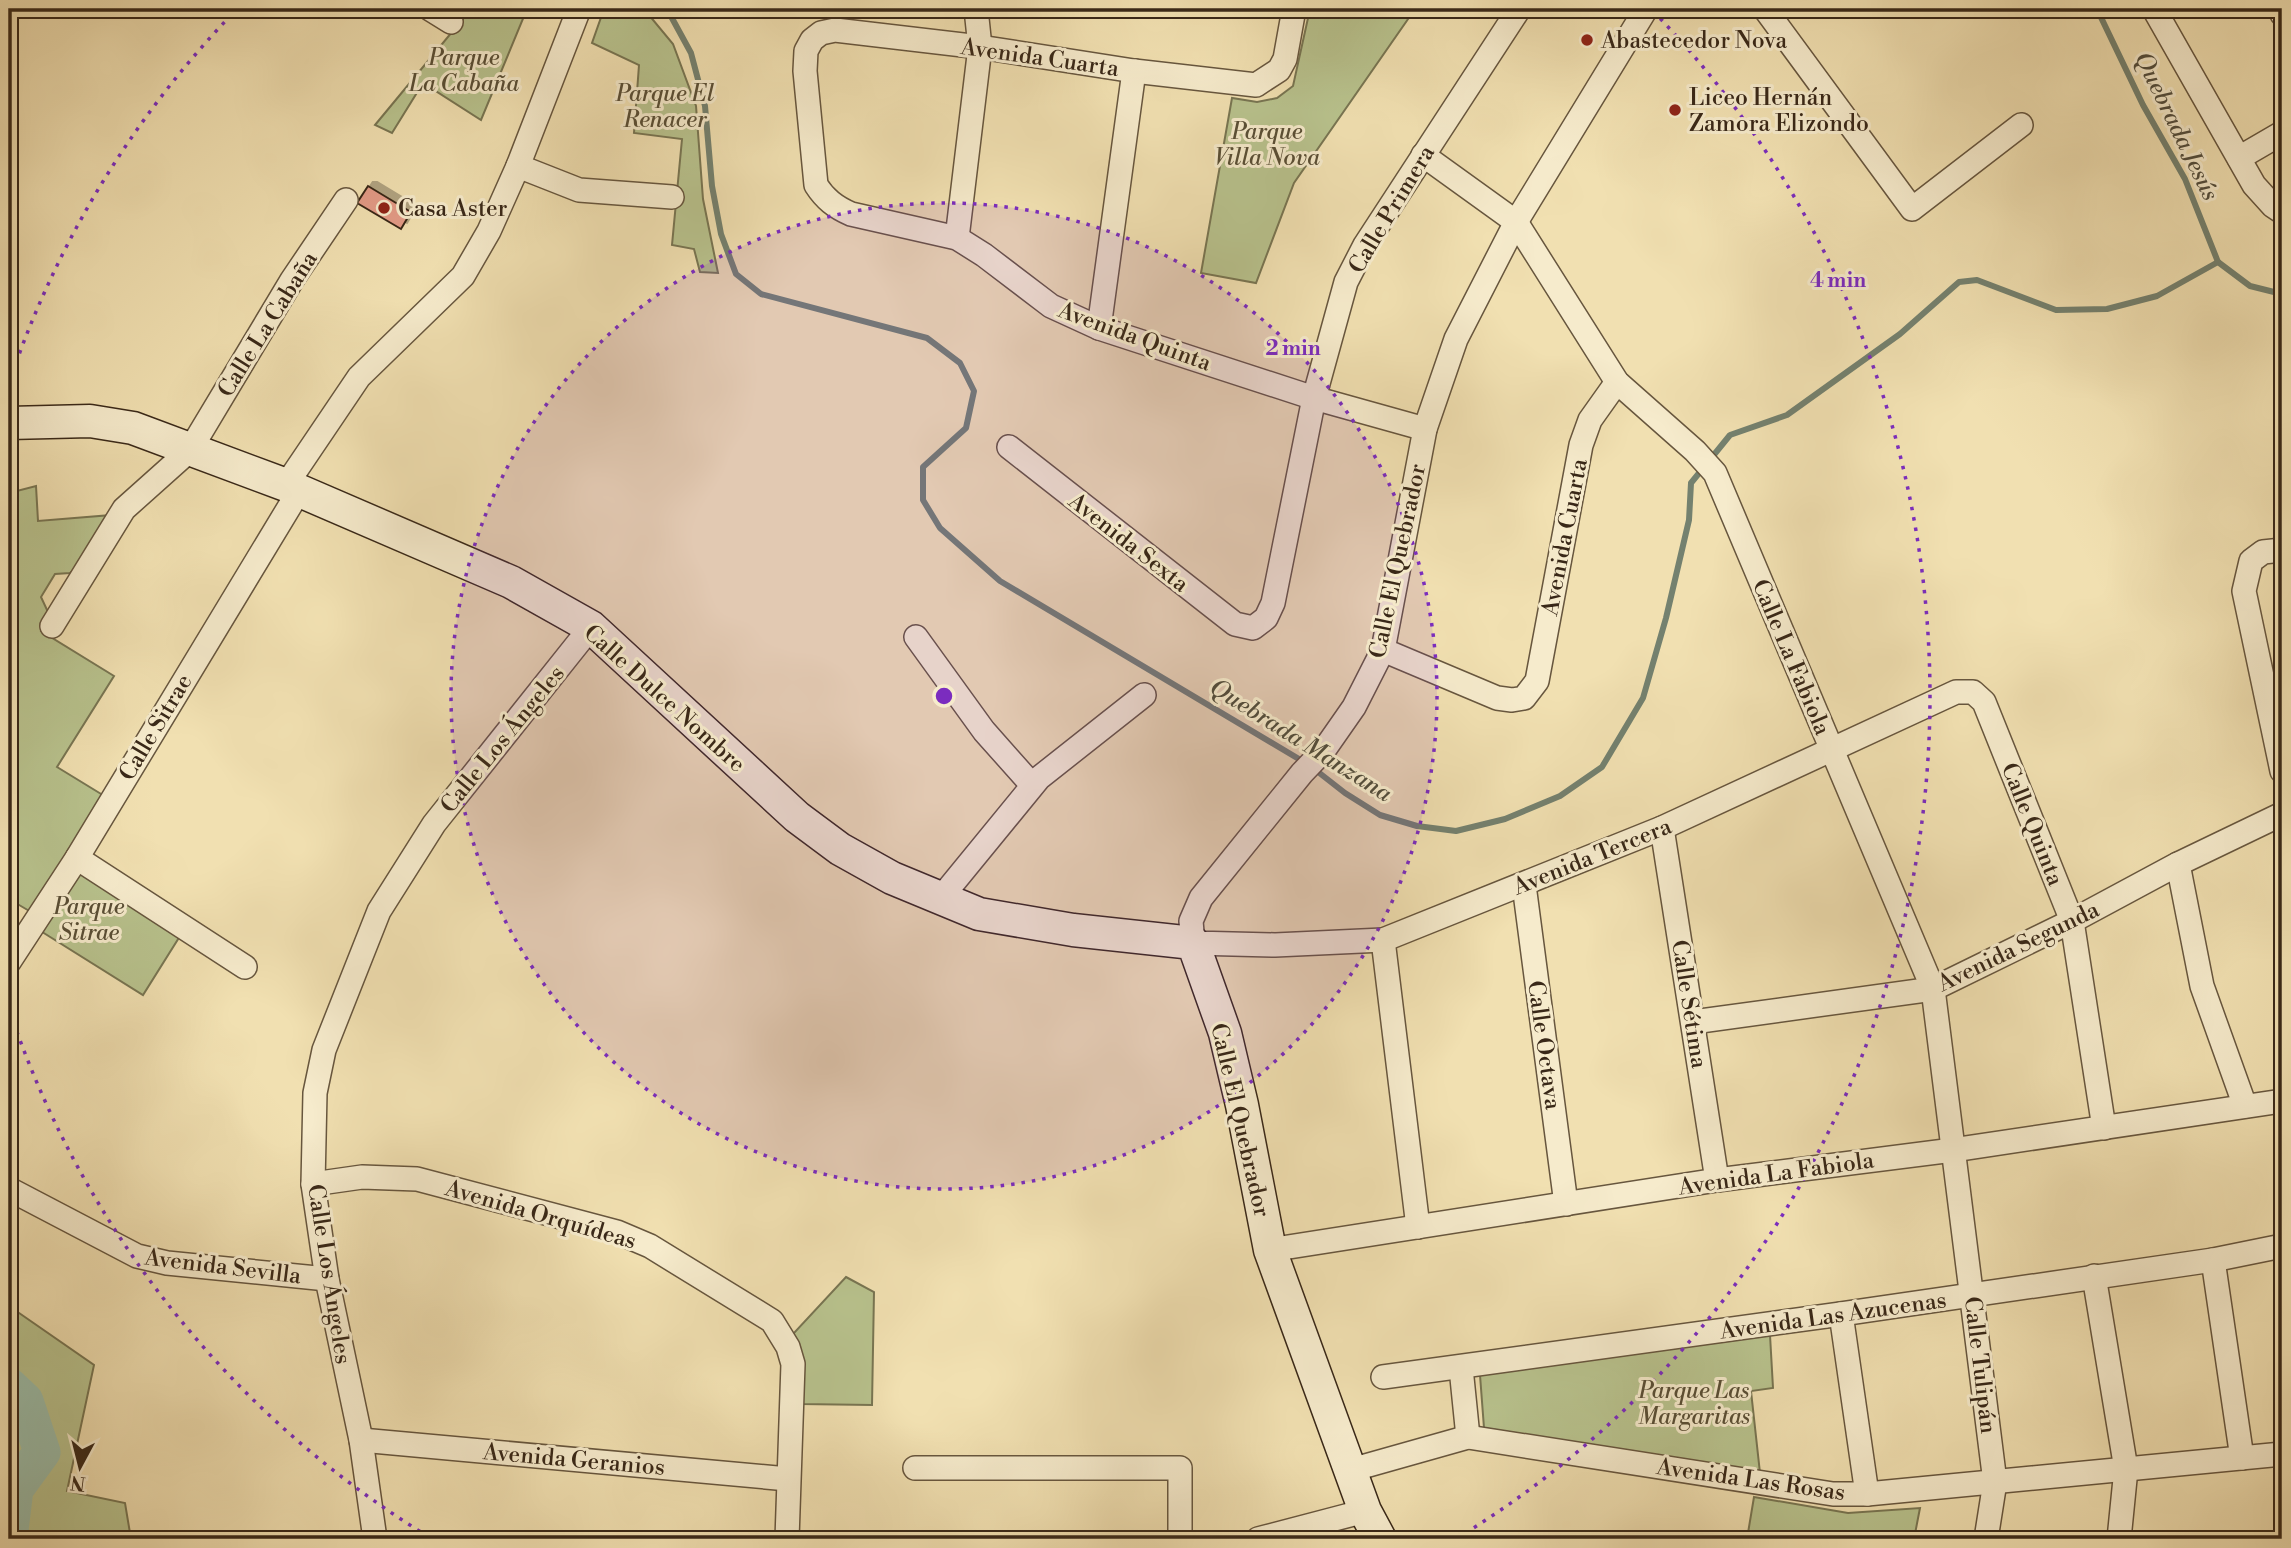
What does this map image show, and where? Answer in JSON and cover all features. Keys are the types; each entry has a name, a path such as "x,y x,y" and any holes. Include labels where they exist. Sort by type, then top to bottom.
{"street":[{"path":"430,9 451,22"},
{"name":"Calle Sitrae","path":"9,962 77,858 292,488 314,445 359,377 463,276 489,231 518,166 579,9"},
{"path":"957,238 980,47 976,9"},
{"name":"Avenida Cuarta","path":"824,197 816,185 805,71 806,51 812,40 821,33 835,30 980,47 1134,71 1256,85 1269,79 1279,70 1285,59 1294,9"},
{"name":"Calle Primera","path":"1253,628 1266,618 1273,603 1314,398 1346,282 1365,244 1518,9"},
{"name":"Calle El Quebrador","path":"1380,1539 1365,1511 1270,1250 1242,1104 1225,1033 1193,943 1191,921 1201,898 1302,773 1324,750 1354,707 1383,650 1425,429 1456,339 1516,222 1646,9"},
{"path":"1765,9 1912,209 2021,125"},
{"path":"2154,9 2254,186 2282,212"},
{"path":"2280,9 2282,14"},
{"path":"1099,328 1134,71"},
{"path":"2239,158 2282,133"},
{"path":"1423,155 1516,222"},
{"path":"518,166 579,190 672,197"},
{"name":"Avenida Quinta","path":"824,197 835,207 851,214 957,238 1051,306 1099,328 1314,398 1425,429"},
{"name":"Calle La Cabaña","path":"51,626 124,509 190,450 292,280 346,200"},
{"name":"Calle La Fabiola","path":"1516,222 1617,382 1695,451 1715,473 1933,989 1953,1150"},
{"name":"Avenida Cuarta","path":"1383,650 1497,698 1524,698 1537,681 1581,445 1591,420 1617,382"},
{"name":"Calle Dulce Nombre","path":"9,423 90,421 133,428 292,488 511,582 592,627 797,817 850,855 892,878 979,914 1073,930 1193,943"},
{"name":"Avenida Sexta","path":"1009,447 1215,611 1235,624 1253,628"},
{"path":"2282,550 2263,552 2251,561 2244,592 2282,771"},
{"name":"Calle Los Ángeles","path":"374,1539 360,1440 327,1279 313,1184 315,1093 324,1050 379,911 434,824 592,627"},
{"path":"916,637 984,731 1032,785"},
{"name":"Avenida Tercera","path":"1193,943 1275,945 1383,940 1662,828 1956,692 1973,692"},
{"name":"Calle Quinta","path":"1973,692 1984,702 2072,922 2104,1128"},
{"path":"940,899 1032,785 1144,695"},
{"name":"Avenida Segunda","path":"1693,1022 1933,989 2072,922 2178,864 2282,814"},
{"name":"Calle Sétima","path":"1662,828 1717,1180"},
{"path":"77,858 245,967"},
{"path":"2178,864 2202,986 2245,1106"},
{"name":"Calle Octava","path":"1524,885 1566,1204"},
{"path":"1383,940 1418,1227"},
{"name":"Avenida La Fabiola","path":"1270,1250 1717,1180 1953,1150 2282,1101"},
{"name":"Calle Tulipán","path":"1953,1150 1995,1482 1986,1539"},
{"name":"Avenida Orquídeas","path":"313,1184 362,1177 417,1179 617,1232 650,1246 772,1321 782,1335 793,1364 788,1479"},
{"name":"Avenida Sevilla","path":"9,1189 138,1256 167,1263 327,1279"},
{"name":"Avenida Las Azucenas","path":"1383,1377 2213,1260 2282,1246"},
{"path":"2213,1260 2242,1458"},
{"path":"2094,1276 2126,1469 2119,1539"},
{"path":"1841,1314 1867,1494"},
{"path":"1461,1368 1468,1437"},
{"name":"Avenida Las Rosas","path":"1351,1470 1468,1437 1833,1494 1867,1494 2282,1454"},
{"name":"Avenida Geranios","path":"360,1440 788,1479"},
{"path":"915,1468 1180,1468 1180,1539"},
{"path":"786,1539 788,1479"},
{"path":"1258,1539 1365,1511"}],"green space":[{"name":"Parque La Cabaña","path":"471,9 527,9 481,120 423,83 392,133 375,125"},
{"name":"Parque El Renacer","path":"604,9 644,9 673,44 696,106 703,199 718,273 700,272 694,249 672,245 682,139 634,133 639,65 592,43"},
{"name":"Parque Villa Nova","path":"1310,9 1415,9 1294,183 1256,283 1201,273 1232,98 1257,102 1277,98 1293,86"},
{"path":"36,486 38,521 112,515 77,567 70,573 55,574 41,597 48,612 41,631 114,676 57,767 106,797 31,912 9,899 9,493"},
{"name":"Parque Sitrae","path":"76,868 180,936 143,995 39,930"},
{"path":"846,1277 874,1292 872,1405 800,1404 793,1334"},
{"path":"9,1306 94,1365 67,1491 125,1503 131,1539 9,1539"},
{"name":"Parque Las Margaritas","path":"1770,1335 1773,1388 1751,1391 1760,1473 1484,1428 1480,1375"},
{"path":"1754,1497 1848,1513 1920,1508 1914,1539 1747,1539"}],"building":[{"name":"Casa Aster","path":"368,186 411,212 401,229 357,203"}],"waterway":[{"name":"Quebrada Manzana","path":"667,9 691,53 705,106 712,186 721,234 736,274 761,294 927,338 960,363 974,391 966,428 923,467 923,500 940,528 1000,581 1304,762"},
{"name":"Quebrada Jesús","path":"2097,9 2143,105 2185,179 2218,262"},
{"path":"2218,262 2250,286 2282,294"},
{"name":"Quebrada Manzana","path":"1313,768 1380,815 1417,826 1456,831 1505,819 1560,796 1602,767 1643,698 1666,618 1689,520 1691,483 1730,435 1787,415 1900,334 1959,282 1977,280 2056,310 2107,309 2157,296 2218,262"},
{"path":"9,1386 25,1401 42,1452 15,1489 10,1530 12,1539"}],"place":[{"name":"Abastecedor Nova","path":"1587,40"},
{"name":"Liceo Hernán Zamora Elizondo","path":"1675,110"},
{"name":"Casa Aster","path":"384,208"}]}
